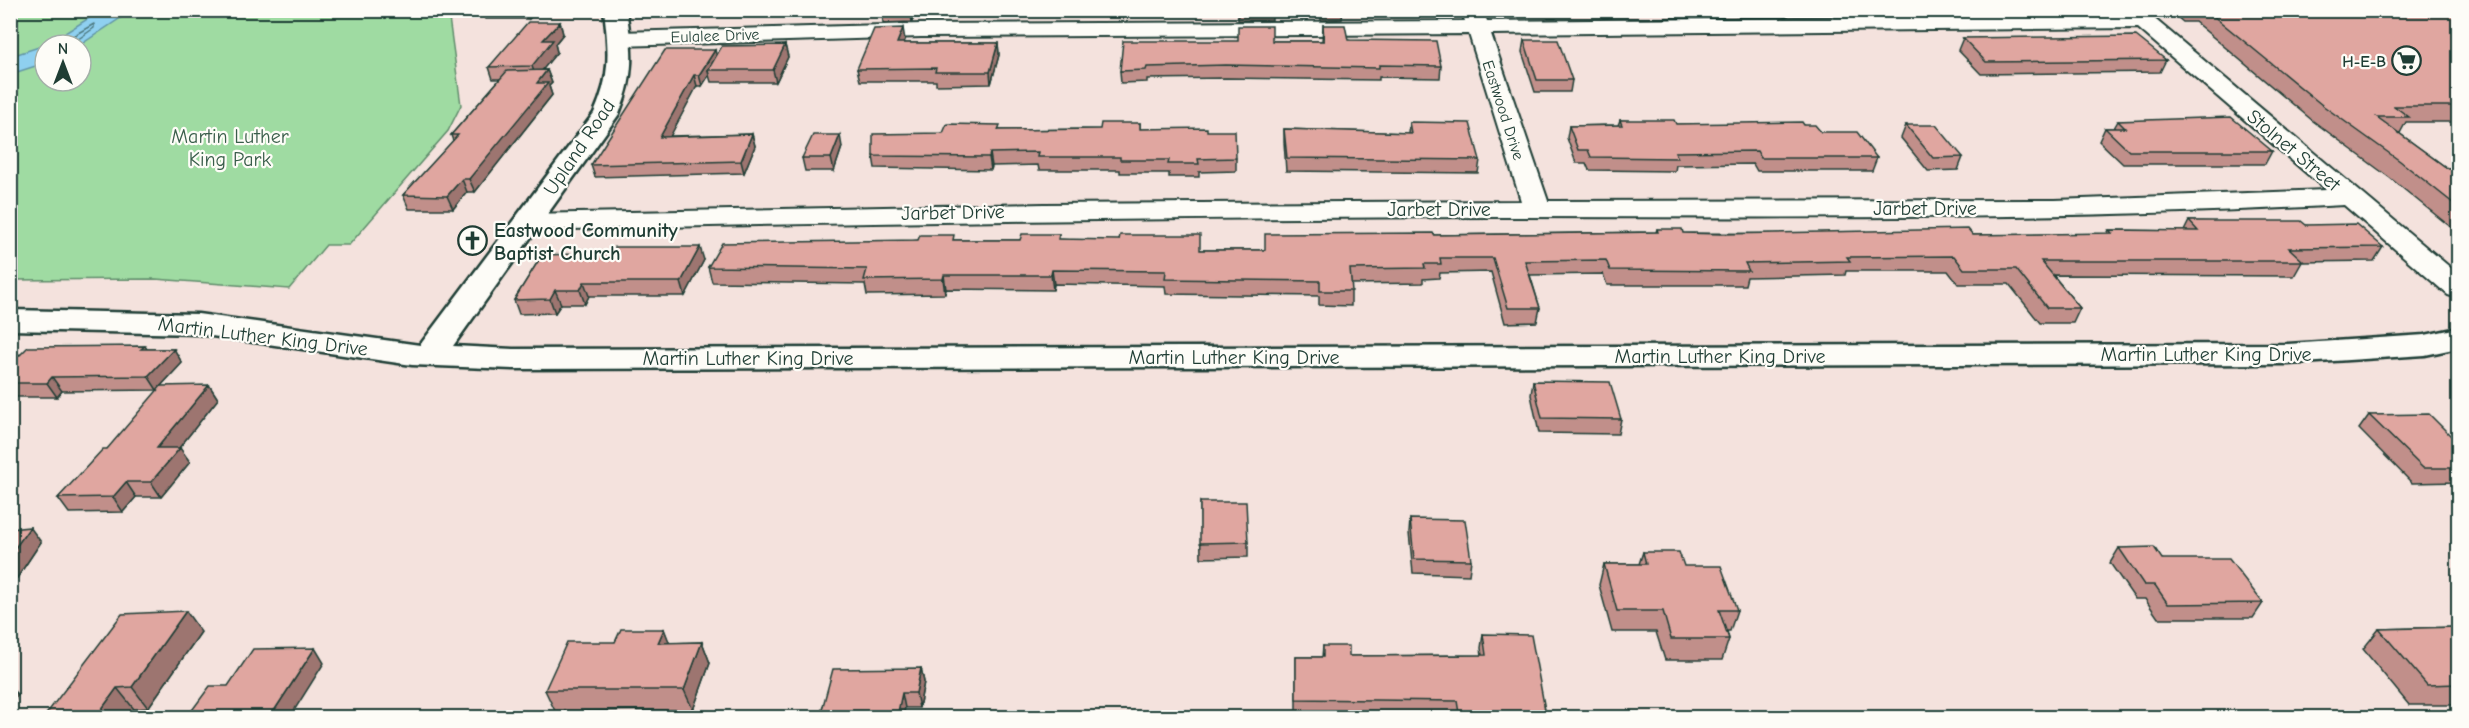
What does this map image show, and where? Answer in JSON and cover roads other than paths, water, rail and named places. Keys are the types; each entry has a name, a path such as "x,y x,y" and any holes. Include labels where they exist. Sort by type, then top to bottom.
{"main road":[{"name":"Upland Road","path":"429,356 606,114 617,91 622,71 623,54 615,10"},
{"name":"Martin Luther King Drive","path":"10,320 96,320 198,324 365,349 429,356 548,358 2288,354 2403,347 2458,338"}],"street":[{"name":"Eulalee Drive","path":"619,39 777,32 1474,19 1915,26 2137,16"},
{"name":"Stolnet Street","path":"2137,16 2458,289"},
{"name":"Eastwood Drive","path":"1474,19 1537,209"},
{"name":"Jarbet Drive","path":"527,222 950,211 1949,209 2248,203 2350,196"}],"water":[{"path":"100,11 131,11 93,36 93,33 65,33"},
{"path":"33,49 33,67 11,74 11,56"}],"place":[{"name":"H-E-B","path":"2407,61"},
{"name":"Eastwood Community Baptist Church","path":"473,241"}],"park label":[{"name":"Martin Luther King Park","path":"230,148"}]}
